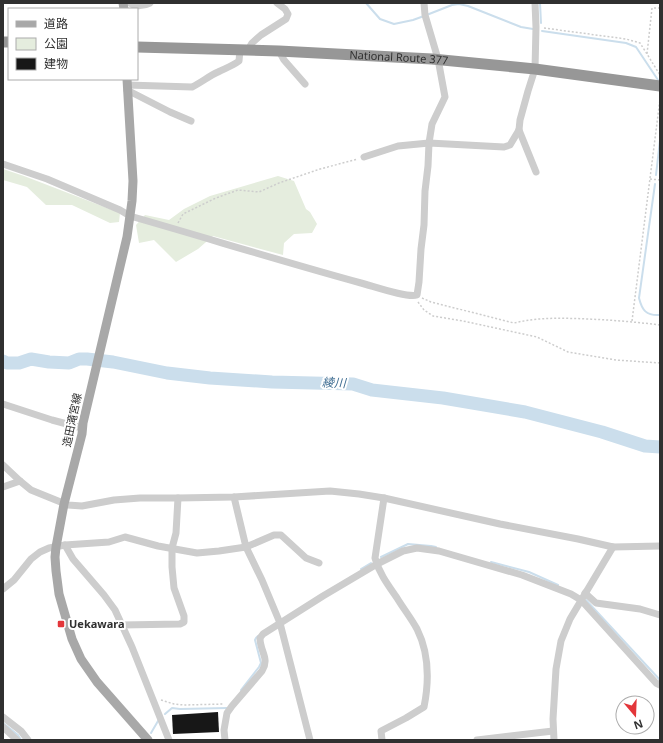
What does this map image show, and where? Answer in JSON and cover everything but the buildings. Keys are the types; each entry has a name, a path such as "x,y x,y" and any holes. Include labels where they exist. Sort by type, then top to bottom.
{"highway":[{"name":"National Route 377","path":"138,47 279,51 438,59 535,69 660,86"}],"main road":[{"name":"造田滝宮線","path":"127,85 133,181 127,237 64,504 61,546 56,571 59,594 72,639 81,659 97,682 148,740"}],"street":[{"path":"130,3 145,5 150,3"},
{"path":"127,85 192,87 201,83 239,61 244,50 261,35 286,19 288,14 278,3"},
{"path":"3,164 47,179 120,210 130,216 350,280 415,296 419,282 429,143 432,124 445,97 438,59 426,16 424,3"},
{"path":"364,158 398,146 429,143 504,147 510,145 519,130 520,120 535,69 535,3"},
{"path":"279,51 284,60 306,84"},
{"path":"127,85 170,112 191,121"},
{"path":"519,130 536,172"},
{"path":"3,404 82,428"},
{"path":"3,465 31,490 68,505 82,506 114,500 140,498 234,497 330,491 384,498 613,547 660,546"},
{"path":"3,487 20,481"},
{"path":"234,497 246,547 280,623 310,740"},
{"path":"122,625 180,624 184,622 184,616 174,588 172,567 172,548 176,533 178,498"},
{"path":"382,740 381,731 424,707 426,695 426,664 422,642 416,628 383,577 375,558 384,498"},
{"path":"3,589 14,580 31,559 40,552 61,546 109,542 125,537 158,546 197,553 246,547 274,535 281,535 306,558 319,563"},
{"path":"61,546 104,595 115,610 169,740"},
{"path":"554,740 553,719 556,669 561,641 570,619 613,547"},
{"path":"225,740 224,730 227,713 266,666 266,661 260,644 260,638 263,634 377,564 403,551 417,548 439,551 522,575 571,594 581,600 656,683 660,685"},
{"path":"585,593 596,603 640,609 660,615"},
{"path":"3,717 21,731 28,740"},
{"path":"3,727 17,740"},
{"path":"477,740 553,731"}],"path":[{"path":"647,54 652,8 660,8"},
{"path":"536,26 626,39 640,44 660,75"},
{"path":"632,321 660,99"},
{"path":"174,229 183,214 216,198 238,190 259,192 279,183 320,169 364,158"},
{"path":"650,179 660,180"},
{"path":"415,296 431,302 514,323 526,320 551,318 632,321 660,325"},
{"path":"415,296 424,310 433,316 536,337 568,352 616,360 660,363"},
{"path":"152,698 184,705 226,704 232,706"}],"green space":[{"path":"3,169 120,213 119,222 110,223 72,205 46,205 27,187 3,180"},
{"path":"278,176 294,181 306,209 310,212 317,224 312,233 294,234 284,243 283,255 213,236 198,249 176,262 154,240 139,243 136,225 145,215 169,220 184,209 210,196"}],"waterway":[{"path":"366,3 380,19 394,24 413,20 452,5 459,4 468,6 521,27 533,29"},
{"path":"540,3 541,23"},
{"path":"542,31 626,43 636,47 658,80"},
{"path":"656,175 660,140"},
{"path":"655,184 639,298 645,311 651,314 660,315"},
{"name":"綾川","path":"3,361 7,363 19,363 31,359 69,363 79,359 87,359 113,362 167,373 210,378 272,382 353,384 372,390 443,398 525,412 602,432 645,446 660,447"},
{"path":"381,557 408,544 436,547"},
{"path":"491,562 529,572 558,585"},
{"path":"361,569 371,563"},
{"path":"586,600 660,680"},
{"path":"241,690 261,663 255,640 258,636"},
{"path":"165,714 172,708 227,708"},
{"path":"151,733 158,721"},
{"path":"3,723 18,735 21,740"}],"place":[{"name":"Uekawara","path":"61,624"}]}
